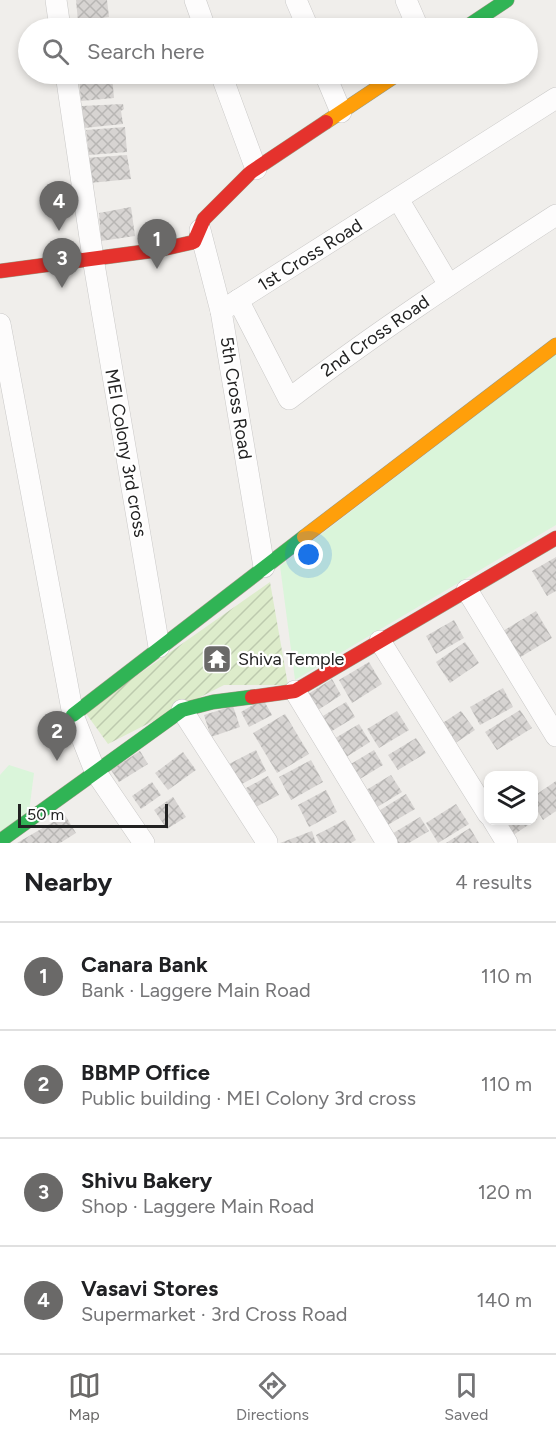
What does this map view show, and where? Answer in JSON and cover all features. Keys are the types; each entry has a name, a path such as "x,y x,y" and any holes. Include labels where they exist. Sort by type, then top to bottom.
{"street":[{"path":"56,0 59,18"},
{"path":"195,0 201,18"},
{"path":"297,0 304,18"},
{"path":"406,0 414,18"},
{"path":"480,18 506,0"},
{"name":"MEI Colony 3rd cross","path":"67,84 93,258 159,647"},
{"path":"225,84 256,169"},
{"path":"330,84 341,112"},
{"path":"0,270 158,250 194,242 204,219 256,169 383,84"},
{"name":"1st Cross Road","path":"230,306 556,98"},
{"path":"398,199 449,285"},
{"name":"2nd Cross Road","path":"230,306 289,399 342,358 556,215"},
{"name":"5th Cross Road","path":"200,230 230,306 264,567"},
{"path":"0,324 73,716 95,771 144,843"},
{"path":"73,716 159,647 556,345"},
{"path":"0,841 182,710 213,702 295,691 556,538"},
{"path":"467,590 556,736"},
{"path":"380,641 484,806"},
{"path":"295,691 387,843"},
{"path":"182,710 267,842"},
{"path":"495,825 507,843"}],"green space":[{"path":"556,354 556,525 295,680 280,566"},
{"path":"270,582 288,685 224,685 108,744 85,712"},
{"path":"9,765 34,773 29,812 0,832 0,775"}],"building":[{"path":"76,0 107,0 109,17 78,18"},
{"path":"80,84 113,84 114,98 81,101"},
{"path":"123,104 124,109 121,111 123,124 84,128 82,106"},
{"path":"125,127 127,152 89,155 86,130"},
{"path":"127,155 131,179 90,183 86,158"},
{"path":"131,207 135,236 101,241 99,213"},
{"path":"556,557 556,591 547,596 532,571"},
{"path":"536,611 552,638 514,661 498,634"},
{"path":"454,620 464,638 436,654 426,636"},
{"path":"465,642 479,663 450,683 436,662"},
{"path":"369,662 382,684 352,703 339,680"},
{"path":"332,679 341,695 315,712 305,696"},
{"path":"503,688 513,707 480,725 470,707"},
{"path":"263,699 272,715 249,727 241,712"},
{"path":"346,702 355,717 327,734 318,719"},
{"path":"233,706 240,727 211,737 204,715"},
{"path":"520,710 532,728 497,750 485,732"},
{"path":"397,711 409,730 379,748 367,729"},
{"path":"461,711 475,730 451,746 438,726"},
{"path":"285,714 309,754 277,773 253,733"},
{"path":"359,724 370,742 343,759 332,740"},
{"path":"416,738 426,753 398,770 388,755"},
{"path":"256,750 266,771 240,785 229,764"},
{"path":"374,750 383,765 355,782 346,767"},
{"path":"140,751 148,764 119,782 111,770"},
{"path":"183,752 196,770 168,790 155,773"},
{"path":"311,760 323,782 291,800 279,777"},
{"path":"391,775 402,792 374,809 363,792"},
{"path":"268,776 279,795 256,807 246,788"},
{"path":"556,781 556,811 543,820 538,812 538,793"},
{"path":"152,782 161,795 141,809 132,796"},
{"path":"326,790 337,812 309,827 298,805"},
{"path":"406,794 415,809 386,826 377,812"},
{"path":"173,797 186,817 167,829 154,810"},
{"path":"456,804 469,824 438,843 426,823"},
{"path":"65,815 76,833 60,843 17,843"},
{"path":"420,817 429,831 409,843 395,843 390,835"},
{"path":"345,820 356,840 351,843 320,843 316,835"},
{"path":"501,825 528,825 509,838"},
{"path":"470,828 479,843 446,843"},
{"path":"312,831 316,843 280,843"}],"traffic: fast":[{"path":"480,18 507,0"},
{"path":"73,715 304,537"},
{"path":"0,841 182,710 213,702 252,697"}],"traffic: slow":[{"path":"326,122 383,84"},
{"path":"304,537 556,345"}],"traffic: jam":[{"path":"0,271 158,250 194,242 204,219 251,172 326,122"},
{"path":"252,697 295,691 556,538"}],"place":[{"name":"Vasavi Stores","path":"59,231"},
{"name":"Canara Bank","path":"157,269"},
{"name":"Shivu Bakery","path":"62,288"},
{"name":"Shiva Temple","path":"217,659"},
{"name":"BBMP Office","path":"57,761"}]}
